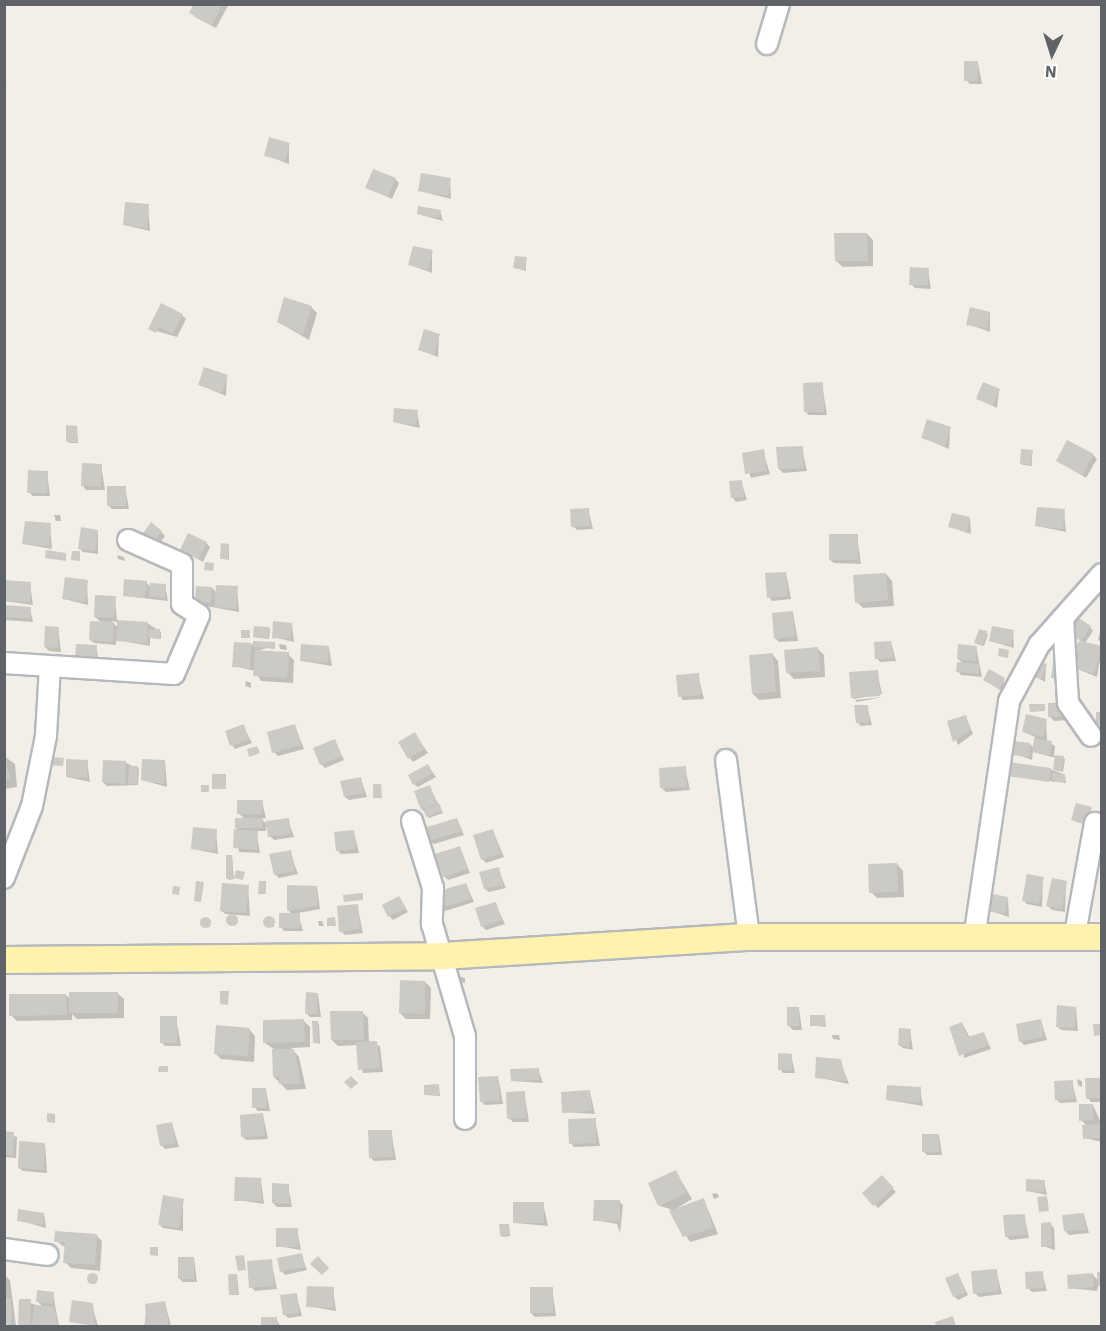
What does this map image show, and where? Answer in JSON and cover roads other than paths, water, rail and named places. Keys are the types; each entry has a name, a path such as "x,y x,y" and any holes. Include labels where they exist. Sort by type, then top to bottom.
{"main road":[{"path":"4,960 443,956 749,937 974,939 1075,934 1101,937"}],"street":[{"path":"766,44 779,4"},
{"path":"4,663 174,674 199,615 182,604 182,564 128,540"},
{"path":"974,939 1009,701 1039,645 1101,573"},
{"path":"1063,618 1068,703 1091,735"},
{"path":"4,879 32,806 46,736 50,666"},
{"path":"726,760 749,937"},
{"path":"412,821 433,888 432,924 465,1036 465,1119"},
{"path":"1075,934 1095,823"},
{"path":"4,1249 48,1255"}]}
